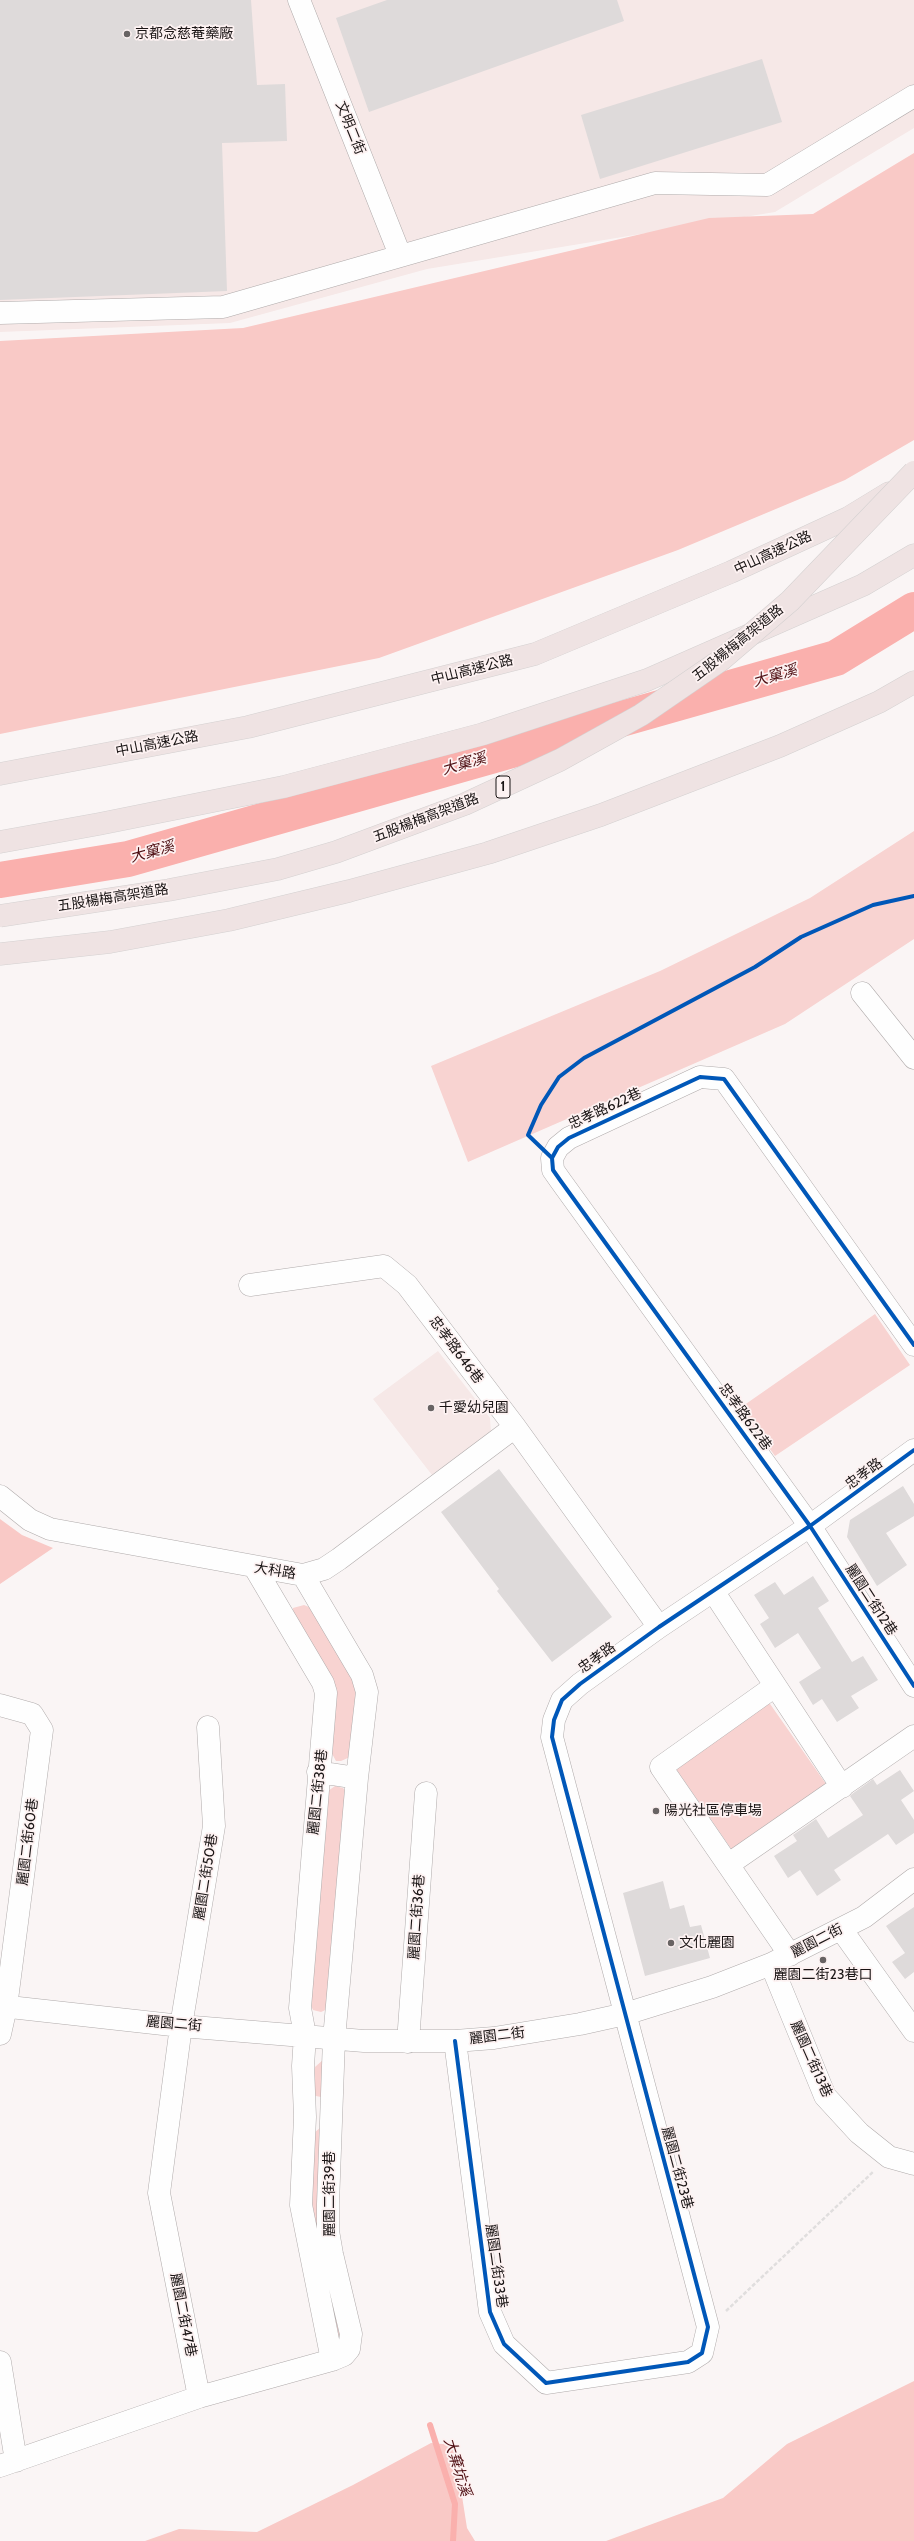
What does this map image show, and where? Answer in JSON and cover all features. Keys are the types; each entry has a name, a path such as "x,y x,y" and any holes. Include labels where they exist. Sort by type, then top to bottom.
{"highway":[{"name":"五股楊梅高架道路","path":"0,916 169,890 278,869 336,852 465,804 560,760 641,715 721,660 790,601 914,472"},
{"name":"中山高速公路","path":"0,774 248,727 535,654 731,572 848,518 914,478"},
{"path":"0,842 99,824 283,787 484,734 646,680 863,585 914,555"},
{"path":"0,954 110,942 229,920 349,891 488,853 601,815 780,746 879,702 914,682"}],"street":[{"name":"文明二街","path":"300,0 400,256"},
{"path":"0,313 223,307 655,183 767,185 914,96"},
{"path":"862,993 914,1058"},
{"name":"忠孝路622巷","path":"810,1526 553,1170 552,1158 558,1147 569,1138 700,1077 724,1079 914,1345"},
{"name":"忠孝路646巷","path":"250,1285 384,1266 407,1285 515,1427 659,1627"},
{"name":"大科路","path":"0,1496 30,1520 50,1529 255,1568 303,1575 324,1569 339,1559 515,1427"},
{"name":"忠孝路","path":"625,2014 552,1737 554,1720 562,1700 580,1684 659,1627 810,1526 914,1450"},
{"name":"麗園二街12巷","path":"810,1526 914,1686"},
{"name":"麗園二街38巷","path":"255,1568 323,1683 326,1703 318,1772 300,2008 306,2035"},
{"path":"303,1575 362,1675 367,1692 357,1778 334,2039"},
{"path":"713,1591 842,1787"},
{"name":"麗園二街13巷","path":"775,1686 661,1767 729,1864 780,1959 825,2096 859,2133 889,2157"},
{"name":"麗園二街60巷","path":"0,1705 32,1714 42,1730 0,2034"},
{"name":"麗園二街50巷","path":"182,2026 214,1826 208,1727"},
{"path":"729,1864 914,1736"},
{"path":"318,1772 357,1778"},
{"name":"麗園二街36巷","path":"408,2042 426,1793"},
{"name":"麗園二街","path":"3,2006 182,2026 306,2035 334,2039 455,2042 494,2038 580,2024 625,2014 712,1986 780,1959 864,1917 914,1879"},
{"path":"841,1929 914,2031"},
{"name":"麗園二街23巷","path":"625,2014 708,2327"},
{"name":"麗園二街47巷","path":"182,2026 159,2193 199,2397"},
{"name":"麗園二街39巷","path":"306,2035 303,2066 305,2117 301,2205 332,2360"},
{"name":"麗園二街39巷","path":"199,2397 332,2360 344,2355 349,2349 350,2334 328,2231 334,2039"},
{"name":"麗園二街33巷","path":"455,2042 490,2312 504,2344 546,2383 688,2362 702,2353 708,2327"},
{"path":"305,2117 331,2118"},
{"path":"889,2157 914,2164"},
{"path":"0,2362 8,2463 199,2397"}],"path":[{"path":"708,2327 889,2157"}],"shaded area":[{"path":"0,0 914,0 914,128 775,212 427,269 230,323 0,332"},
{"path":"914,153 914,440 845,480 678,550 379,658 0,734 0,341 243,328 709,218 813,214"},
{"path":"914,831 914,939 785,1024 468,1162 431,1066 660,971 810,898"},
{"path":"875,1314 910,1365 775,1456 740,1408"},
{"name":"千愛幼兒園","path":"438,1351 490,1418 491,1432 432,1475 373,1399"},
{"path":"0,1519 22,1535 53,1548 0,1584"},
{"path":"304,1605 314,1609 355,1676 357,1689 350,1757 341,1761 336,1761 330,1750 335,1703 294,1620 293,1608"},
{"path":"768,1701 826,1784 732,1850 674,1766"},
{"path":"335,1786 343,1788 349,1796 330,2008 321,2012 313,2010 310,2003 328,1791"},
{"path":"324,2059 326,2087 321,2097 311,2095 315,2067"},
{"path":"321,2127 343,2330 340,2344 309,2202 314,2133"},
{"path":"914,2381 914,2541 606,2541 723,2498 787,2444"},
{"path":"431,2443 454,2445 467,2528 475,2541 145,2541 179,2529 257,2532 353,2485"}],"building":[{"path":"0,0 251,0 257,85 285,84 287,141 222,143 227,291 0,300"},
{"path":"387,0 617,0 624,21 369,112 336,18"},
{"path":"762,59 782,122 600,179 581,115"},
{"path":"499,1469 612,1617 552,1662 497,1591 499,1589 441,1512"},
{"path":"903,1486 914,1504 914,1516 886,1533 907,1565 877,1586 847,1537 850,1520"},
{"path":"813,1576 829,1601 818,1608 852,1662 863,1656 878,1680 851,1696 859,1708 837,1722 822,1699 813,1705 799,1682 821,1668 798,1633 775,1648 760,1624 769,1618 754,1595 775,1582 784,1595"},
{"path":"900,1770 914,1791 901,1800 914,1820 914,1833 896,1845 888,1834 834,1870 841,1880 817,1896 800,1870 788,1878 774,1856 797,1841 793,1835 816,1819 828,1838 863,1815 850,1796 852,1794 873,1779 877,1785"},
{"name":"文化麗園","path":"663,1881 670,1909 684,1905 690,1927 701,1925 710,1958 645,1976 623,1893"},
{"path":"914,1907 914,1972 905,1979 892,1962 905,1953 886,1926"}],"waterway":[{"name":"大窠溪","path":"0,880 128,859 836,658 914,610"},
{"name":"大棄坑溪","path":"430,2425 455,2504 453,2541"}],"cycle path":[{"path":"552,1158 528,1135 541,1105 559,1077 584,1058 755,967 801,937 873,905 914,896"},
{"path":"914,1345 724,1079 700,1077 569,1138 558,1147 552,1158 553,1170 810,1526 914,1686"},
{"path":"455,2041 490,2312 504,2344 546,2383 688,2362 702,2353 708,2327 552,1737 554,1720 562,1700 580,1684 659,1627 810,1526 914,1450"}],"place":[{"name":"京都念慈菴藥廠","path":"127,34"},
{"name":"千愛幼兒園","path":"431,1408"},
{"name":"陽光社區停車場","path":"656,1811"},
{"name":"文化麗園","path":"671,1943"},
{"name":"麗園二街23巷口","path":"823,1960"}]}
